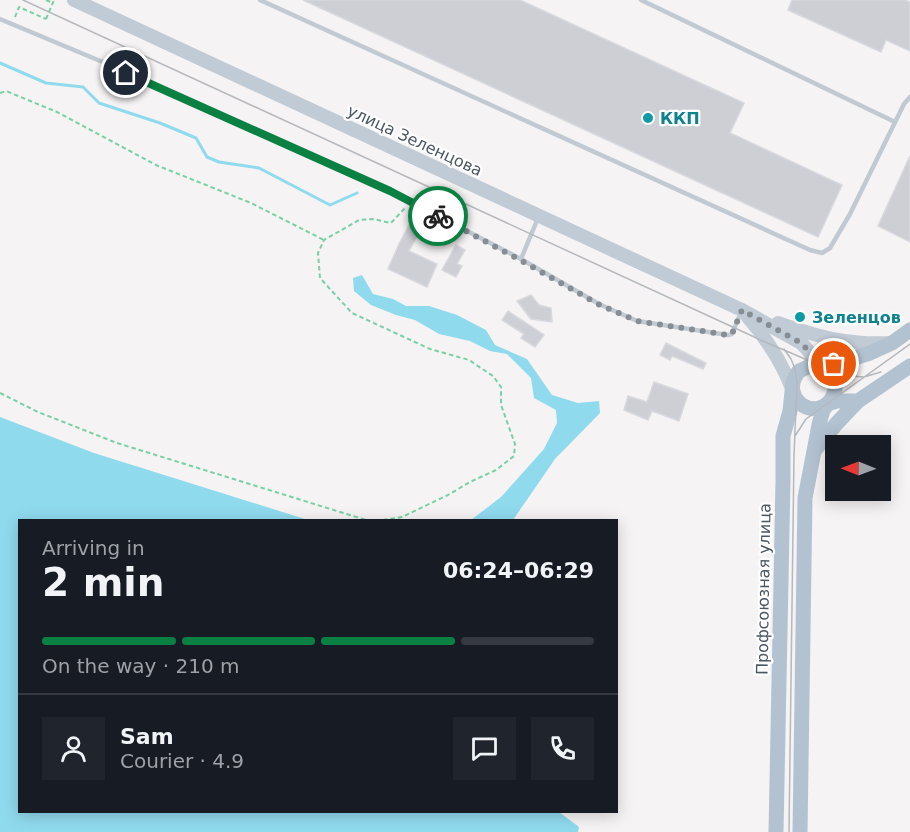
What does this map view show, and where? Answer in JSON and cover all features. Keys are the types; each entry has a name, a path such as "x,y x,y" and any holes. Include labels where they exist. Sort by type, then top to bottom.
{"main road":[{"name":"улица Зеленцова","path":"74,0 742,310 801,343 821,366"},
{"name":"улица Зеленцова","path":"742,310 774,350 793,391"},
{"path":"742,310 826,339 892,343"},
{"name":"Профсоюзная улица","path":"776,832 783,436 790,411 794,380 799,371 806,367 835,364 856,358 892,343 910,330"},
{"path":"800,832 805,498 822,414 835,392 835,382 831,373 821,366"},
{"path":"813,452 858,401 910,366"},
{"path":"793,391 796,399 811,408 837,401 858,401"}],"lane":[{"path":"260,0 810,250 822,253 830,248 846,222 904,104 910,97"},
{"path":"641,0 895,122"},
{"path":"0,19 105,63 411,202 598,304 637,321 728,335 732,334 742,310"},
{"path":"520,260 539,215"}],"path":[{"path":"19,8 46,19 54,2 46,0"},
{"path":"0,93 6,91 57,112 156,165 251,203 324,240"},
{"path":"389,519 402,517 496,470 514,456 515,444 501,405 501,387 493,376 469,360 430,349 352,313 320,278 318,253 324,240 359,220 373,219 391,223 411,202"},
{"path":"0,393 38,412 117,443 363,519"}],"water":[{"path":"362,275 373,294 393,299 406,306 429,306 457,315 486,330 495,345 527,359 552,395 578,403 599,401 600,413 555,459 514,519 472,519 501,497 544,449 557,423 556,410 534,398 531,378 507,354 490,351 470,341 439,334 415,320 371,305 354,291 353,278"},
{"path":"0,417 94,453 305,519 18,519 18,813 560,813 579,827 578,832 0,832"}],"building":[{"name":"ККП","path":"303,0 520,0 744,103 730,133 842,185 818,237"},
{"path":"792,0 905,0 910,2 910,51 886,40 881,52 788,10"},
{"path":"910,156 910,242 878,226"},
{"path":"410,223 421,229 409,251 437,264 427,287 388,269"},
{"path":"456,245 465,250 457,264 462,266 456,277 442,270"},
{"path":"531,295 539,305 551,308 552,322 531,319 517,301"},
{"path":"508,311 544,335 535,347 521,338 524,334 502,320"},
{"path":"666,343 706,363 703,369 672,356 670,360 660,355"},
{"path":"654,382 688,394 679,421 652,411 648,420 624,410 628,396 647,402"}],"waterway":[{"path":"0,63 46,83 83,87 99,103 160,123 196,138 207,157 219,162 259,168 330,205 357,193"}],"tram line":[{"path":"23,0 763,341 833,371 851,376 864,377 881,372"},
{"path":"795,436 806,419 910,344"},
{"path":"784,349 795,369 797,383 789,832"}],"way so far":[{"path":"438,216 598,304 637,321 728,335 732,334 742,310 801,343 819,366 834,364"}],"place":[{"name":"ККП","path":"648,118"},
{"name":"Зеленцов","path":"800,317"}],"route":[{"path":"126,73 390,191 438,216"}]}
